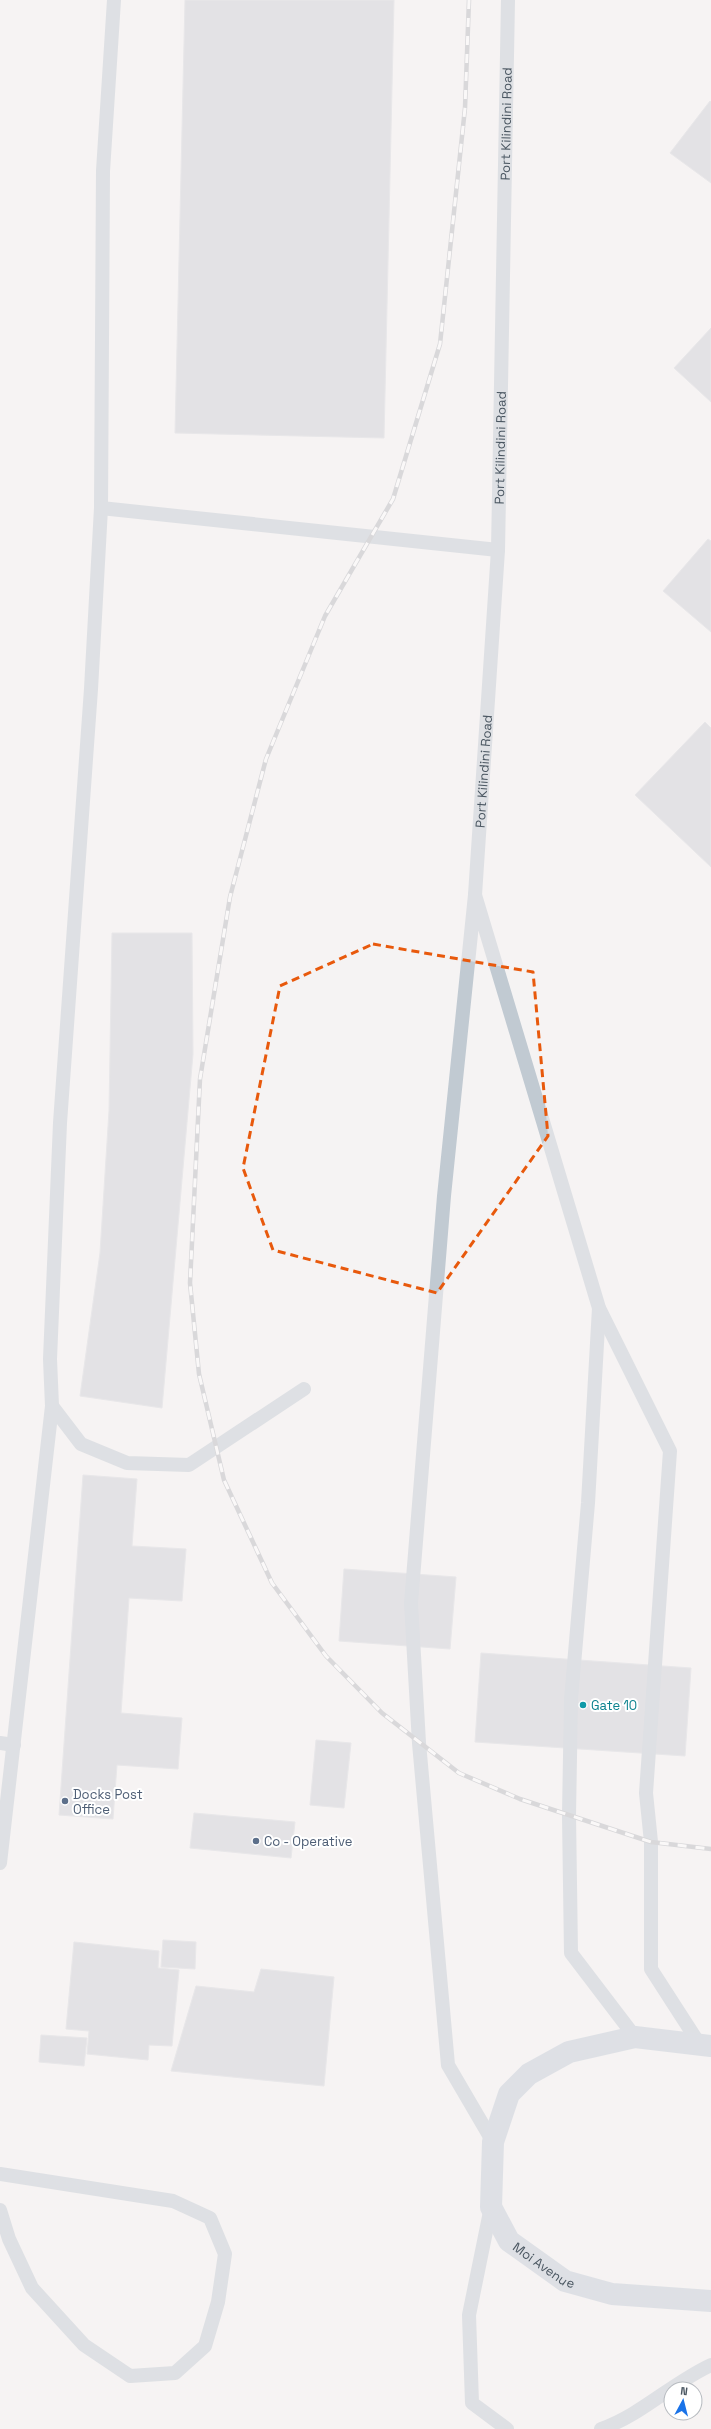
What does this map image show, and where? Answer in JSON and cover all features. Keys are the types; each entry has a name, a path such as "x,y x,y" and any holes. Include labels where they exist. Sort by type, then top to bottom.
{"main road":[{"name":"Moi Avenue","path":"706,2046 635,2037 569,2052 529,2074 509,2094 493,2142 491,2207 509,2241 565,2281 612,2294 711,2301"}],"lane":[{"path":"0,1863 7,1744 52,1406 50,1360 60,1124 91,689 101,508 103,171 114,0"},
{"name":"Port Kilindini Road","path":"493,2142 448,2065 421,1766 411,1603 444,1196 475,895 498,550 508,0"},
{"path":"101,508 498,550"},
{"path":"475,895 599,1308 670,1451 646,1793 651,1842 650,1969 706,2046"},
{"path":"599,1308 588,1503 571,1698 569,1815 571,1953 635,2037"},
{"path":"52,1406 81,1444 127,1463 189,1465 304,1390"},
{"path":"0,2174 173,2201 210,2218 225,2254 218,2302 204,2346 175,2373 130,2376 84,2345 32,2288 9,2239 0,2210"},
{"path":"491,2207 469,2316 472,2403 507,2429"},
{"path":"601,2429 620,2422 687,2376 711,2365"}],"highlighted area":[{"path":"373,944 533,972 548,1136 437,1293 273,1250 243,1168 280,986"}],"building":[{"path":"185,0 394,0 384,438 175,433"},
{"path":"710,101 711,102 711,183 670,153"},
{"path":"711,328 711,402 674,368"},
{"path":"708,539 711,541 711,632 663,591"},
{"path":"705,722 711,728 711,867 635,795"},
{"path":"112,933 192,933 193,1054 162,1408 80,1396 100,1253 109,1111"},
{"path":"83,1475 137,1479 132,1546 186,1549 182,1601 129,1598 121,1713 182,1718 178,1769 117,1765 113,1819 59,1815"},
{"path":"344,1569 456,1577 450,1649 339,1641"},
{"name":"Gate 10","path":"481,1653 691,1668 685,1756 475,1742"},
{"path":"316,1740 351,1743 344,1808 310,1805"},
{"path":"194,1813 295,1822 291,1858 190,1848"},
{"path":"163,1940 196,1942 195,1969 161,1967"},
{"path":"74,1942 159,1951 158,1968 179,1970 172,2046 149,2045 148,2060 87,2054 89,2031 66,2029"},
{"path":"261,1969 334,1977 324,2086 171,2071 196,1986 254,1992"},
{"path":"41,2035 87,2038 84,2066 39,2062"}],"railway":[{"path":"469,0 465,108 440,344 393,499 325,616 266,759 230,897 200,1079 190,1283 199,1374 224,1480 272,1583 326,1656 382,1713 459,1773 520,1799 651,1842 711,1849"}],"place":[{"name":"Gate 10","path":"583,1705"},
{"name":"Docks Post Office","path":"65,1801"},
{"name":"Co - Operative","path":"256,1841"}]}
